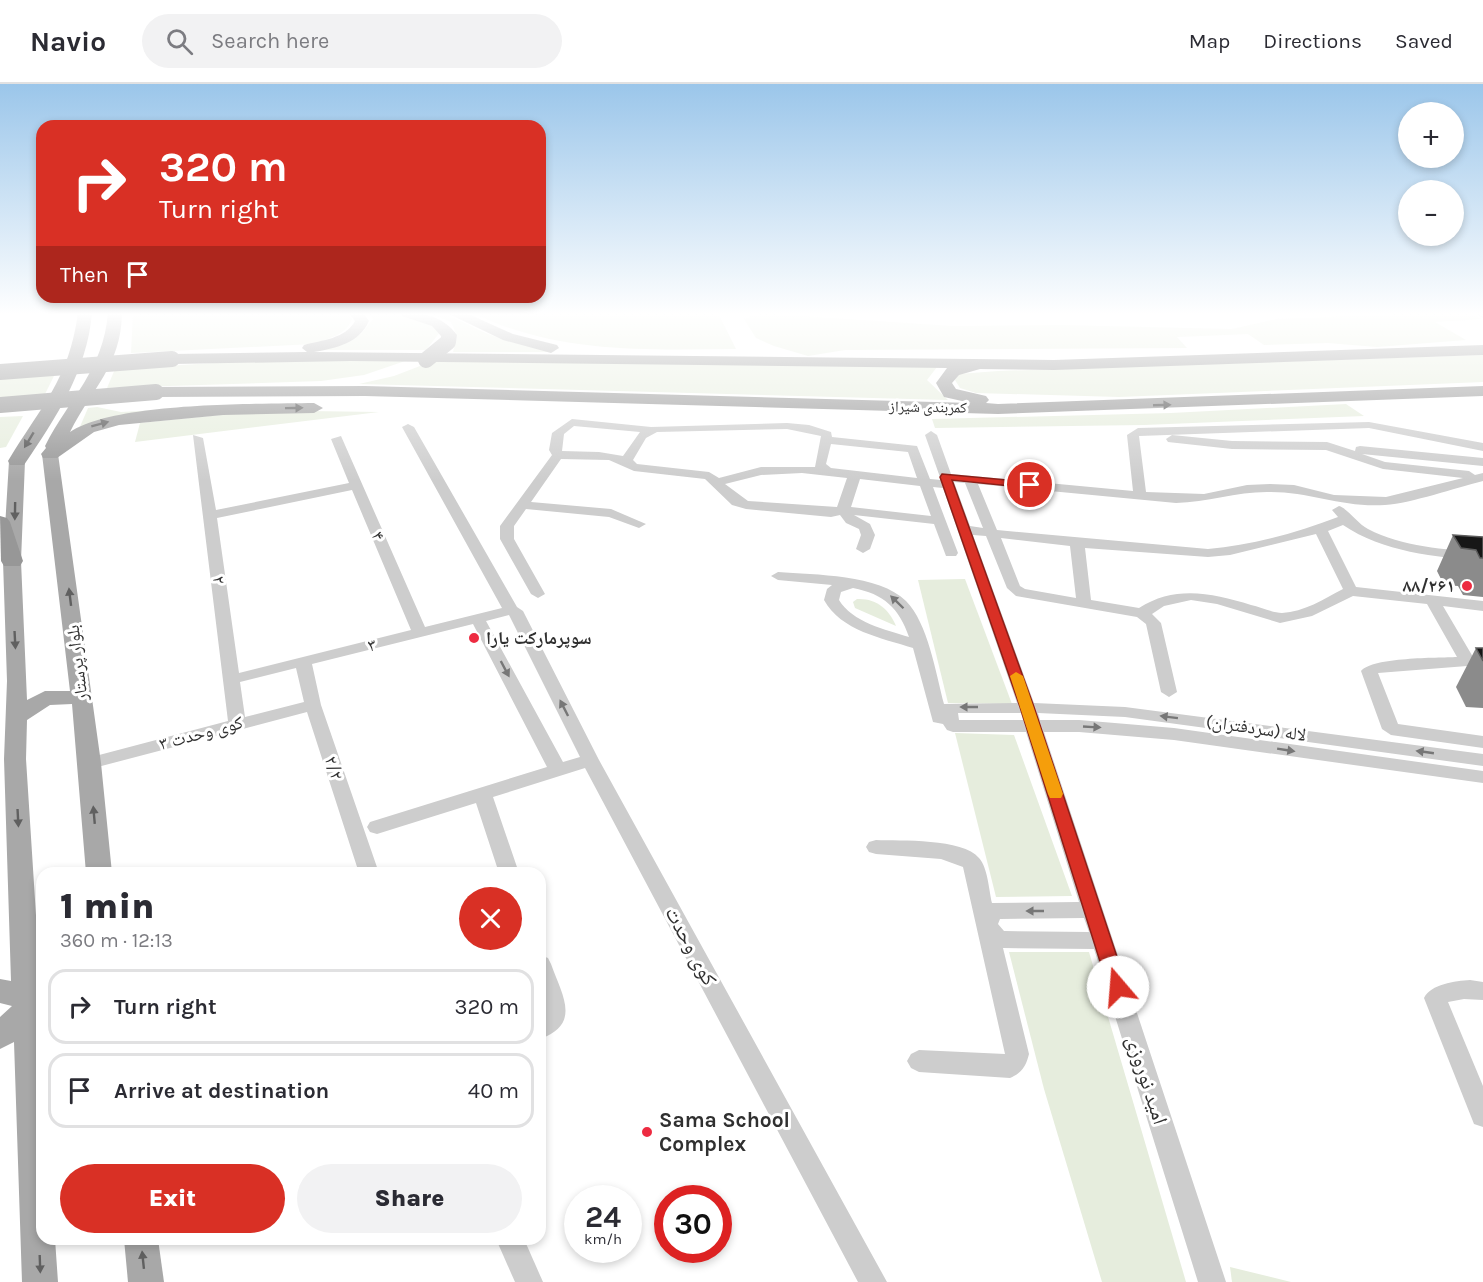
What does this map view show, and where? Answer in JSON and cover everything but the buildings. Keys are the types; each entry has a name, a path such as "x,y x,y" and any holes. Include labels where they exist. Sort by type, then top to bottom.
{"highway":[{"path":"0,372 41,369"},
{"path":"16,460 36,427 69,383 75,369"},
{"path":"50,454 59,433 100,376 102,369"},
{"path":"234,390 346,383 400,369"},
{"path":"974,369 953,372 944,384 951,393 974,400 1122,406"},
{"name":"کمربندی شیراز","path":"0,405 156,392 234,390 481,394 998,409 1483,391"},
{"path":"50,454 78,433 104,423 223,410 288,408 614,410 907,416 998,409"},
{"path":"0,522 8,569"}],"main road":[{"name":"بلوار پرستار","path":"50,454 90,763 99,867"},
{"path":"16,460 8,569 17,681 15,759 18,999 36,1231"},
{"path":"17,681 29,687 50,687 67,680 78,667"},
{"path":"16,717 45,698 81,697"},
{"path":"0,1036 18,999"},
{"path":"37,1245 40,1282"},
{"path":"142,1245 146,1282"}],"street":[{"path":"558,455 555,450 558,433 572,422 650,430 674,427 787,426 821,430 827,434 820,465 827,471"},
{"path":"1310,425 1322,446"},
{"path":"1133,435 1146,431 1369,425 1483,447"},
{"name":"کوی وحدت","path":"408,427 511,610 515,611 590,760 873,1282"},
{"path":"627,460 642,436 650,430"},
{"name":"امید نوروزی","path":"931,435 1034,728 1212,1282"},
{"path":"1133,435 1232,444 1322,446 1483,462"},
{"path":"1133,435 1140,496"},
{"name":"۲","path":"197,438 210,515 237,723"},
{"name":"۴","path":"337,439 420,633"},
{"path":"825,440 914,449 951,553"},
{"path":"718,482 761,471 827,471 925,482 970,479 1176,500 1204,498 1247,489 1270,488 1294,489 1334,499 1386,501 1414,492 1483,477 1383,465 1338,448"},
{"path":"558,455 627,460 634,467 709,476 737,502 747,505 831,513 843,510 940,520"},
{"path":"538,594 507,539 507,526 558,455"},
{"path":"1398,468 1414,492"},
{"path":"843,510 855,474"},
{"path":"970,479 1014,588 1021,593 1142,614 1153,623 1169,692"},
{"path":"210,515 356,486"},
{"path":"1334,499 1343,520 1369,534 1400,545 1483,557"},
{"path":"522,504 611,513 639,524"},
{"path":"843,510 851,520 865,527 868,535 863,549"},
{"path":"966,530 1077,543 1208,553 1230,551 1320,529 1343,520"},
{"path":"1320,529 1351,591"},
{"path":"1077,543 1084,603"},
{"path":"778,576 853,584 888,594 902,605 918,645 939,718 949,718"},
{"path":"853,584 834,589 830,601 835,609 846,618 918,645"},
{"path":"1142,614 1159,602 1191,596 1219,600 1280,618 1307,613 1351,591 1483,606"},
{"path":"1433,600 1475,663"},
{"name":"۳","path":"233,679 511,610"},
{"path":"477,618 558,770"},
{"name":"۲/۲","path":"303,662 313,705 367,867"},
{"path":"1475,663 1382,667 1369,671 1391,729 1483,742"},
{"name":"کوی وحدت ۳","path":"90,763 313,705"},
{"name":"لاله (سردفتران)","path":"1483,760 1125,712 1027,707 949,708 949,718 953,726 1034,728 1079,726 1174,734 1483,777"},
{"path":"1371,744 1379,764"},
{"path":"377,827 590,760"},
{"path":"483,795 507,867"},
{"path":"876,847 954,854 968,858 975,869 1017,1054 1015,1062 1010,1067 919,1060"},
{"path":"987,925 992,911 1093,910"},
{"path":"987,925 998,939 1103,941"},
{"path":"546,982 555,1008 547,1024"},
{"path":"1483,991 1469,989 1447,992 1435,998 1483,1116"},
{"path":"513,1245 529,1282"}],"green space":[{"path":"115,369 382,369 364,375 321,381 107,388"},
{"path":"412,369 936,369 927,380 948,400 359,384 394,376"},
{"path":"1061,369 1483,369 1483,382 1119,397 976,393 960,388 955,380 959,374"},
{"path":"55,374 45,394 0,399 0,379"},
{"path":"1346,404 1364,416 1144,425 935,428 932,419 1171,413"},
{"path":"97,407 121,412 194,408 79,429 88,408"},
{"path":"379,412 135,442 140,423 240,413"},
{"path":"23,416 6,447 0,448 0,417"},
{"path":"965,579 1012,704 948,703 918,580"},
{"path":"857,599 870,600 881,606 890,614 896,626 855,608 853,602"},
{"path":"955,733 1014,735 1072,896 996,897"},
{"path":"1009,952 1089,952 1186,1282 1102,1282 1044,1089"},
{"path":"1230,1267 1291,1282 1232,1282"}],"slow traffic":[{"path":"1016,676 1055,794"}],"place":[{"name":"۸۸/۲۶۱","path":"1467,586"},
{"name":"سوپرمارکت یارا","path":"474,638"},
{"name":"Sama School Complex","path":"647,1132"}],"route":[{"path":"1030,485 945,477 966,530 1027,707 1118,987"}]}
